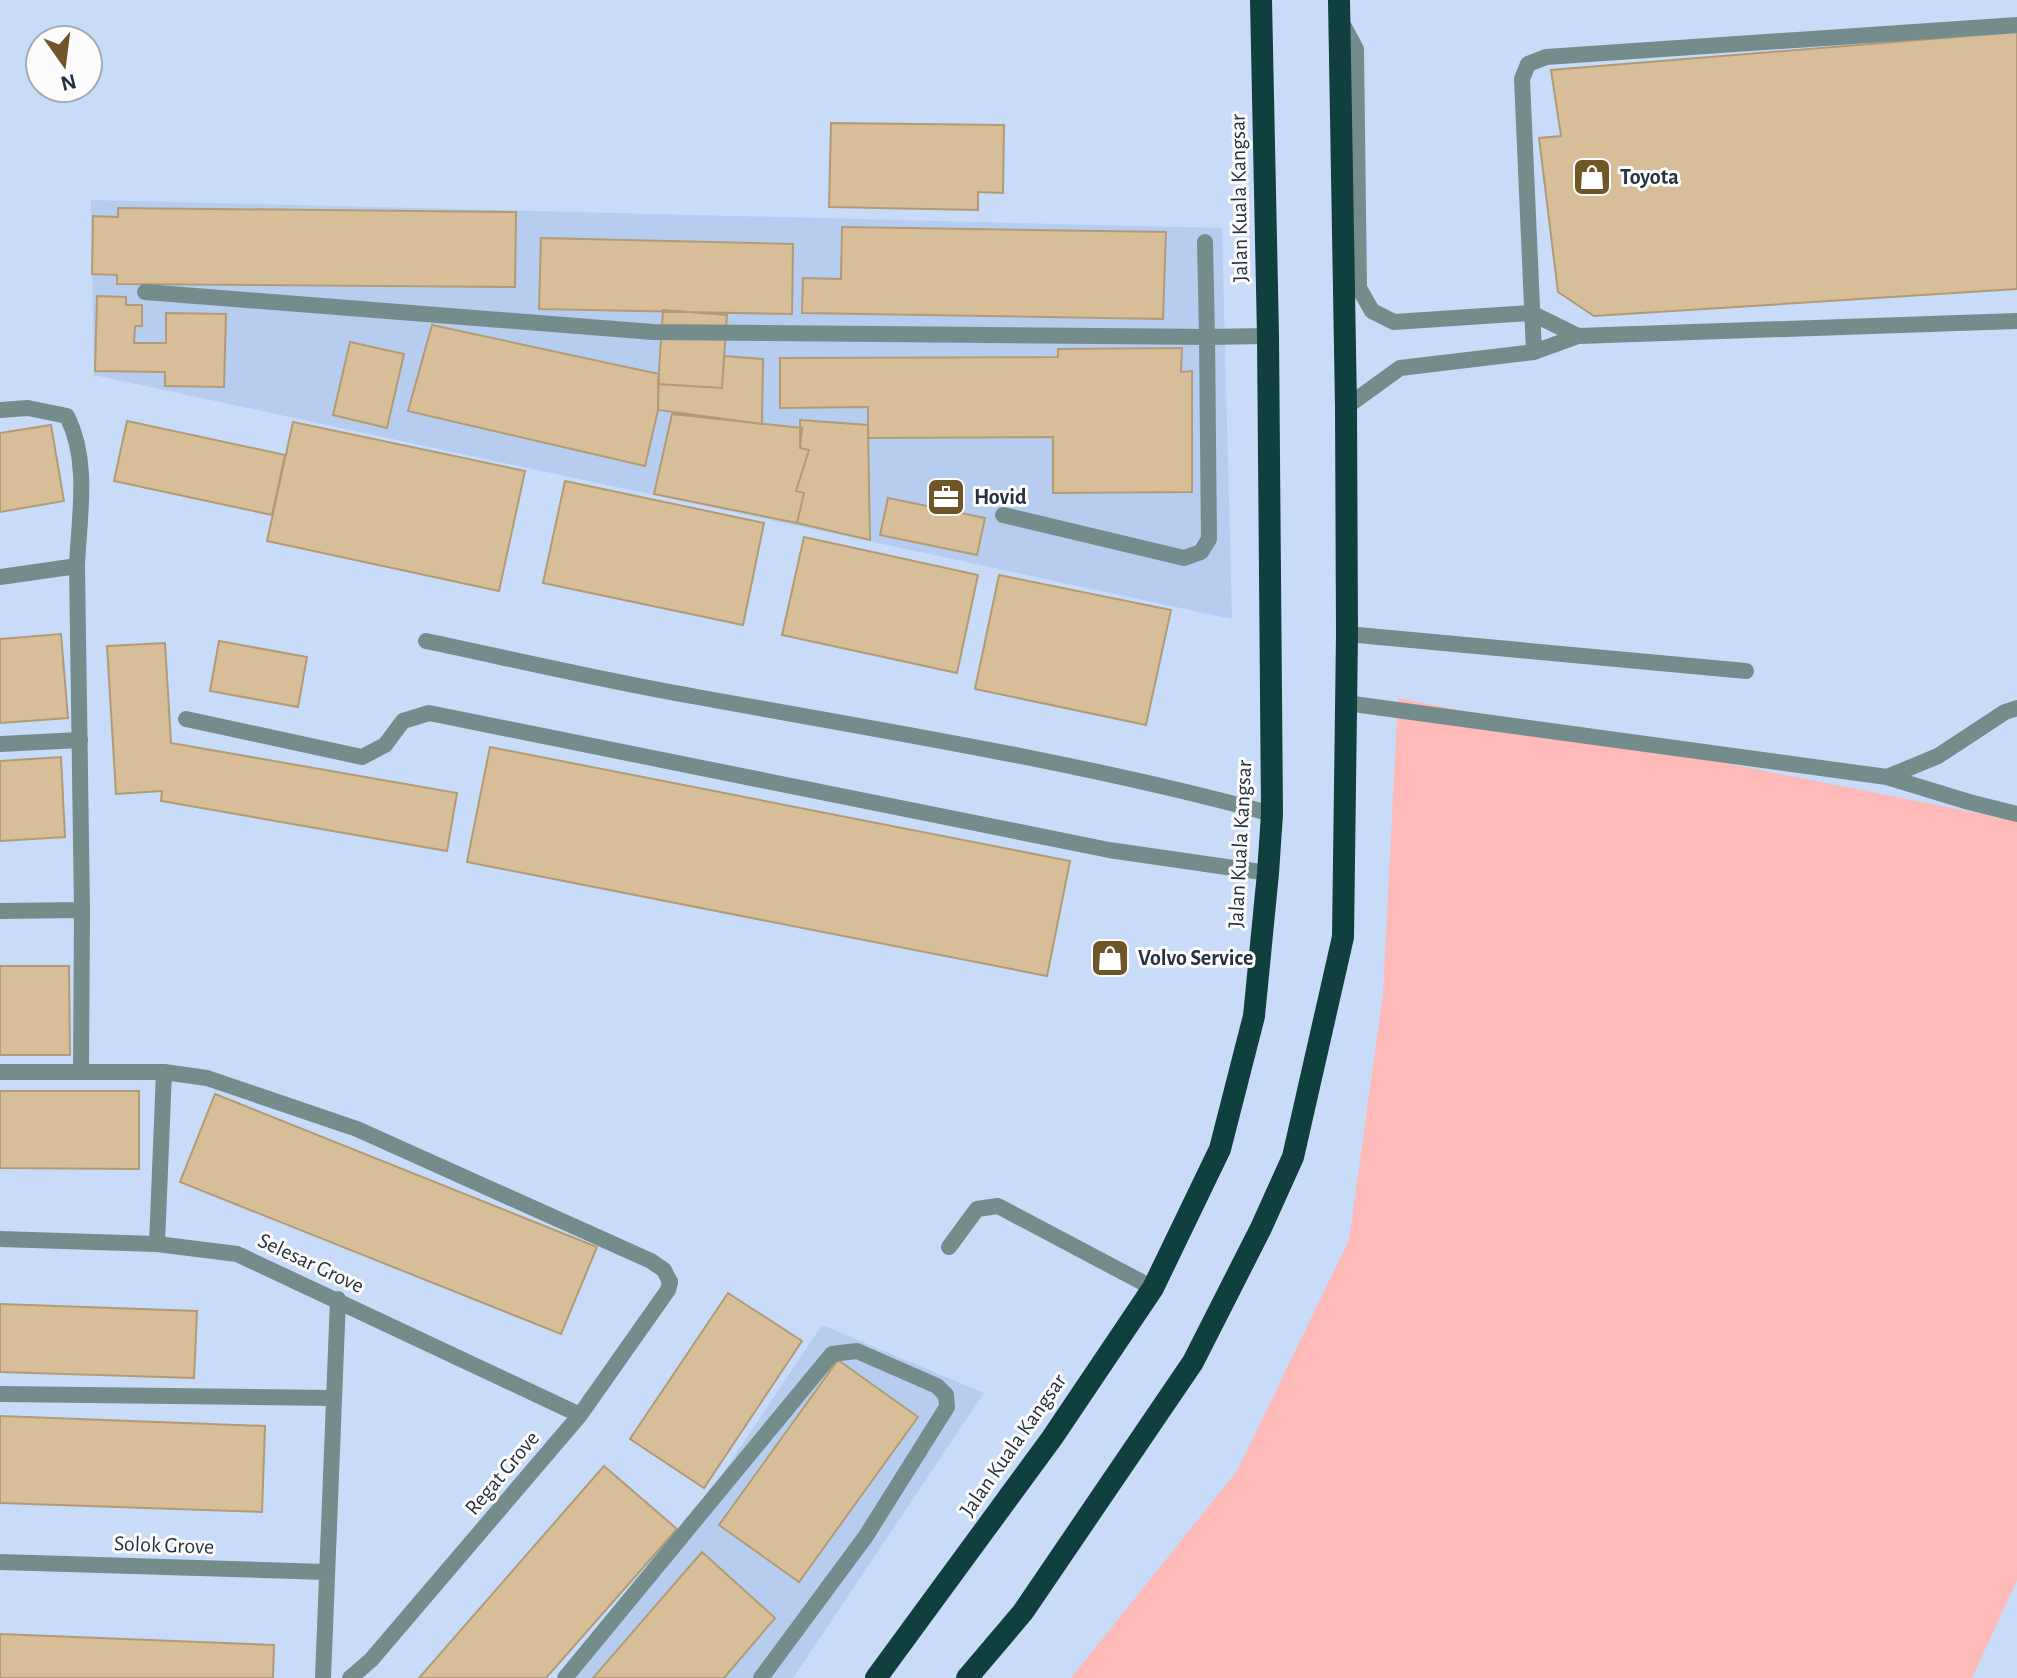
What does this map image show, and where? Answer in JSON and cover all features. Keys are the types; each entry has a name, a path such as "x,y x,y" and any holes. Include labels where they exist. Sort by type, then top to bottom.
{"highway":[{"name":"Jalan Kuala Kangsar","path":"876,1678 1052,1438 1153,1288 1220,1149 1254,1016 1272,814 1268,336 1261,0"},
{"path":"967,1678 1023,1612 1193,1362 1261,1228 1293,1157 1343,937 1347,634 1339,9"}],"street":[{"path":"1339,9 1356,49 1359,288 1372,311 1394,322 1531,313 1578,336"},
{"path":"1534,352 1522,79 1528,64 1536,59 2017,25"},
{"path":"1003,515 1184,558 1201,552 1209,539 1205,242"},
{"path":"145,292 653,332 1268,336"},
{"path":"1346,407 1400,368 1534,352 1578,336 2017,321"},
{"path":"0,410 28,408 67,416 76,434 81,476 77,566 81,1071"},
{"path":"0,577 77,566"},
{"path":"1347,634 1746,671"},
{"path":"426,641 665,691 796,713 1189,791 1272,814"},
{"path":"1346,703 1887,777 2017,814"},
{"path":"1887,777 1938,756 2005,712 2017,708"},
{"path":"186,719 362,757 385,745 403,721 429,713 1109,850 1268,873"},
{"path":"0,744 80,740"},
{"path":"0,911 82,910"},
{"path":"0,1072 164,1072 157,1244"},
{"name":"Regat Grove","path":"164,1072 207,1078 357,1129 651,1261 664,1270 670,1282 668,1290 580,1415 371,1660 350,1678"},
{"path":"949,1247 977,1209 998,1206 1153,1288"},
{"name":"Selesar Grove","path":"0,1239 157,1244 237,1254 580,1415"},
{"path":"323,1678 338,1299"},
{"path":"565,1678 832,1354 857,1351 937,1386 946,1395 947,1407 866,1536 761,1678"},
{"path":"0,1394 334,1398"},
{"name":"Solok Grove","path":"0,1562 326,1572"}],"shaded area":[{"name":"Hovid","path":"91,200 1222,228 1232,619 94,375"},
{"path":"1398,698 2017,821 2017,1580 1972,1678 1071,1678 1237,1471 1349,1240 1383,994"},
{"path":"822,1325 984,1393 793,1678 563,1678 687,1527"}],"building":[{"path":"2017,32 2017,289 1594,316 1558,292 1539,138 1561,136 1551,70"},
{"path":"831,123 1004,125 1003,193 978,192 978,210 829,207"},
{"path":"118,208 516,212 515,287 117,284 117,275 92,274 93,216 118,217"},
{"path":"842,227 1166,232 1163,319 802,313 803,278 841,279"},
{"path":"541,238 793,244 792,314 539,309"},
{"path":"97,296 126,297 126,305 142,305 142,326 135,326 134,343 166,343 166,313 226,314 224,387 165,386 165,372 95,371"},
{"path":"663,310 727,315 722,388 658,384"},
{"path":"432,325 659,374 658,410 645,466 408,411"},
{"path":"350,342 404,354 387,428 333,415"},
{"path":"1182,348 1181,372 1192,371 1192,492 1053,493 1053,437 868,438 868,407 780,408 780,358 1058,357 1058,349"},
{"path":"724,356 763,359 762,424 658,410 658,384 722,388"},
{"path":"672,414 802,428 800,448 809,450 796,491 804,493 797,523 654,494"},
{"path":"800,420 868,425 870,540 797,523 804,493 796,491 809,450 800,448"},
{"path":"127,421 285,455 272,515 114,481"},
{"path":"293,422 525,471 499,591 267,541"},
{"path":"51,425 64,501 0,512 0,433"},
{"path":"565,481 764,523 743,625 543,583"},
{"path":"888,498 985,518 977,555 880,535"},
{"path":"804,537 978,575 957,673 782,635"},
{"path":"999,575 1171,610 1146,725 975,689"},
{"path":"61,634 68,718 0,723 0,639"},
{"path":"219,641 307,657 298,707 210,691"},
{"path":"165,643 171,743 457,793 447,851 161,801 162,791 116,794 107,646"},
{"path":"490,747 1070,861 1047,976 467,862"},
{"path":"61,757 65,837 0,841 0,761"},
{"path":"0,966 69,966 70,1055 0,1055"},
{"path":"0,1091 139,1091 139,1169 0,1168"},
{"path":"215,1094 597,1247 561,1334 180,1182"},
{"path":"728,1293 802,1341 704,1488 630,1439"},
{"path":"0,1304 197,1311 194,1378 0,1372"},
{"path":"838,1360 918,1417 799,1582 719,1525"},
{"path":"0,1416 265,1426 262,1512 0,1503"},
{"path":"604,1466 677,1529 546,1678 419,1678"},
{"path":"702,1552 775,1618 724,1678 593,1678"},
{"path":"0,1634 274,1645 273,1678 0,1678"}],"place":[{"name":"Toyota","path":"1592,177"},
{"name":"Hovid","path":"946,497"},
{"name":"Volvo Service","path":"1110,958"}]}
